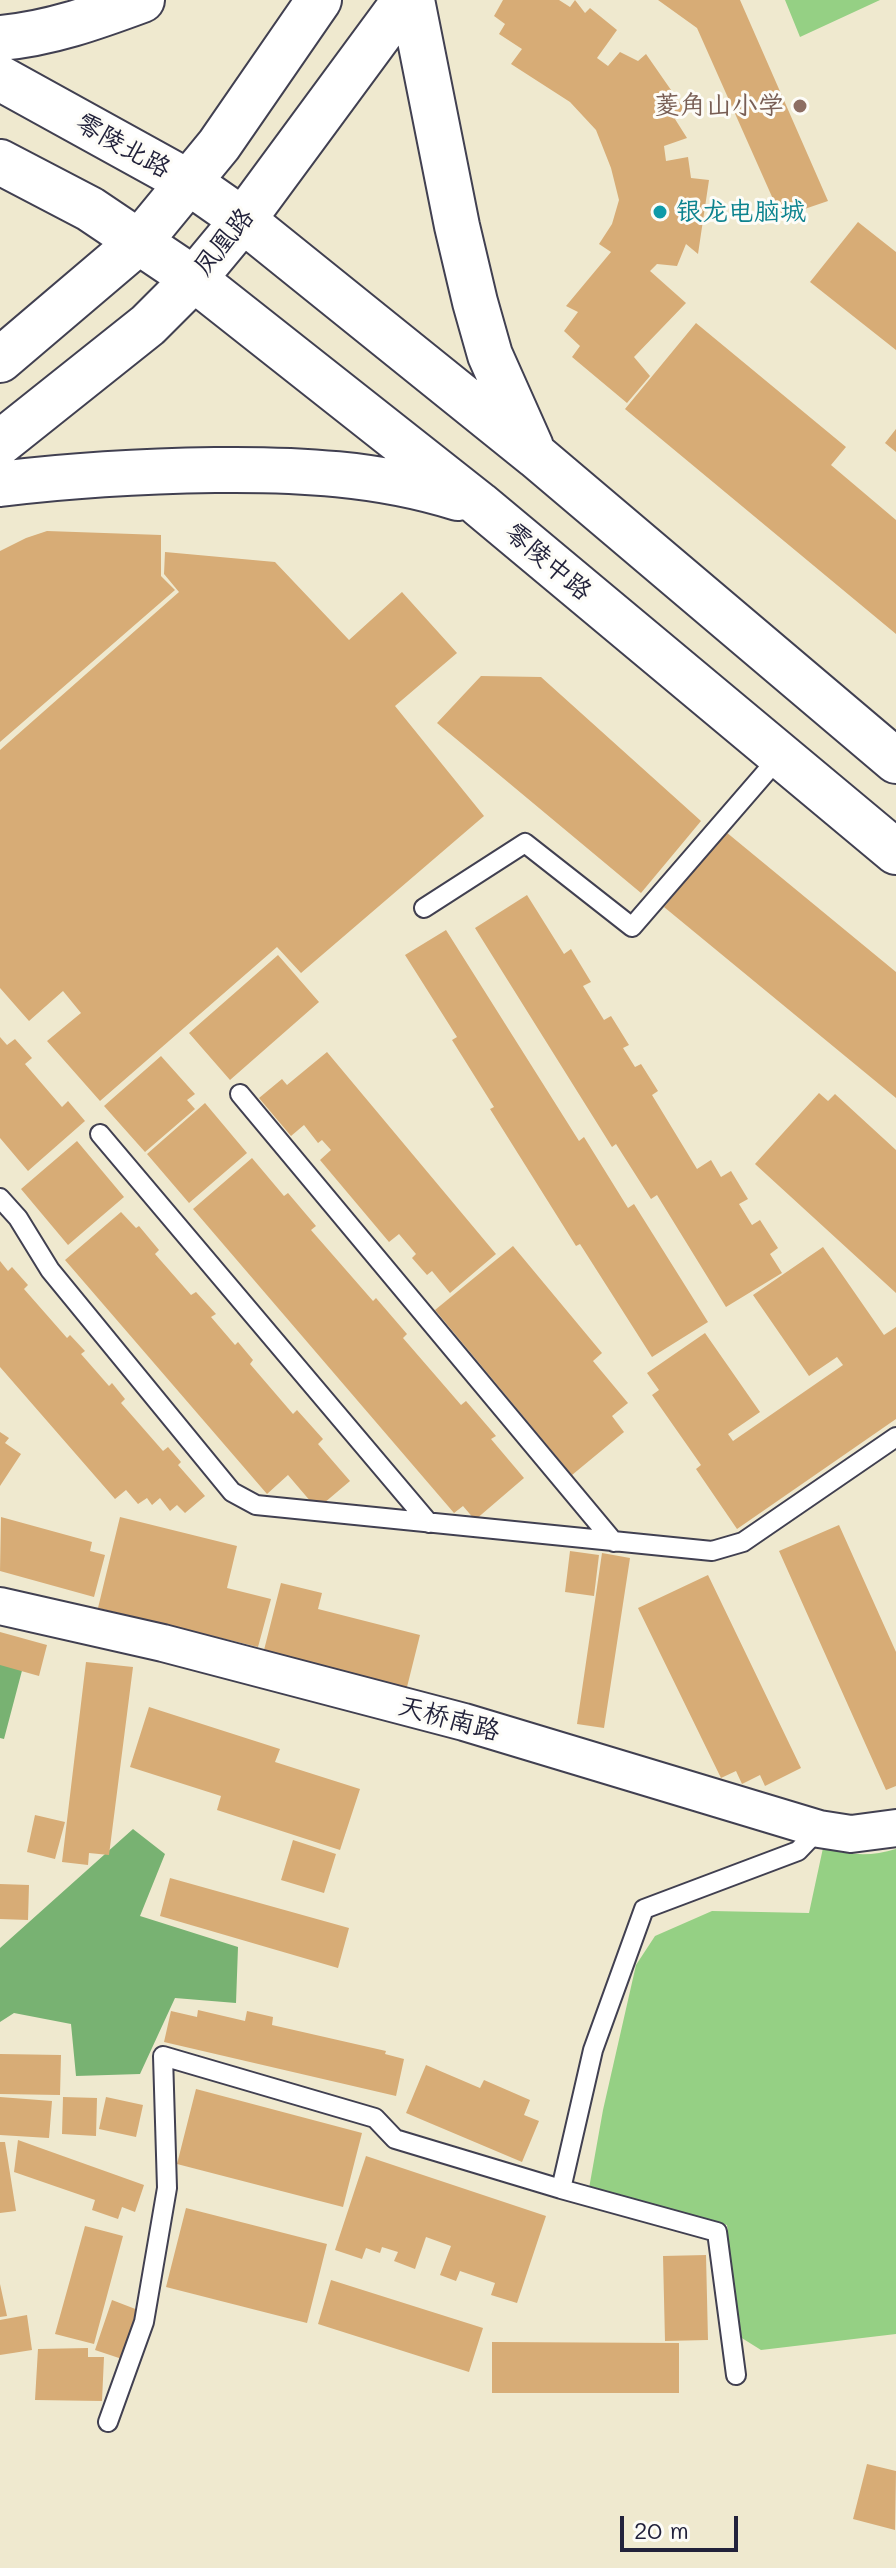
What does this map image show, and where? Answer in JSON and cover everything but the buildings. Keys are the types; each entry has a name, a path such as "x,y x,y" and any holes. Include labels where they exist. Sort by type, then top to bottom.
{"main road":[{"path":"0,38 28,36 75,24 142,0"},
{"path":"0,360 140,241 190,183 319,0"},
{"name":"凤凰路","path":"0,443 148,325 194,279 243,220 405,0"},
{"path":"412,0 475,302 490,355 536,456"},
{"name":"零陵北路","path":"0,78 190,183 243,220"},
{"path":"0,162 90,209 194,279"},
{"path":"243,220 536,456 896,761"},
{"name":"零陵中路","path":"194,279 479,504 896,852"},
{"path":"0,484 121,472 261,470 374,477 425,487 479,504"}],"street":[{"name":"天桥南路","path":"0,1606 163,1643 464,1722 819,1829 851,1834 896,1828"}],"lane":[{"path":"424,908 525,843 632,927 780,756"},
{"path":"240,1094 614,1542"},
{"path":"100,1134 429,1523"},
{"path":"0,1198 18,1218 50,1270 232,1492 256,1505 712,1551 743,1542 896,1437"},
{"path":"561,2189 593,2050 644,1909 798,1851 819,1829"},
{"path":"108,2422 144,2322 167,2188 163,2056 375,2118 395,2139 717,2232 736,2375"}],"green space":[{"path":"785,0 880,0 800,37"},
{"path":"0,1657 24,1663 4,1739 0,1738"},
{"path":"133,1829 165,1854 140,1916 238,1947 236,2003 175,1998 140,2074 76,2076 71,2024 14,2013 0,2022 0,1948"},
{"path":"823,1848 860,1854 896,1849 896,2334 761,2350 737,2335 727,2225 588,2194 603,2110 636,1965 655,1936 712,1911 809,1913"}],"place":[{"name":"菱角山小学","path":"800,106"},
{"name":"银龙电脑城","path":"660,212"}]}
